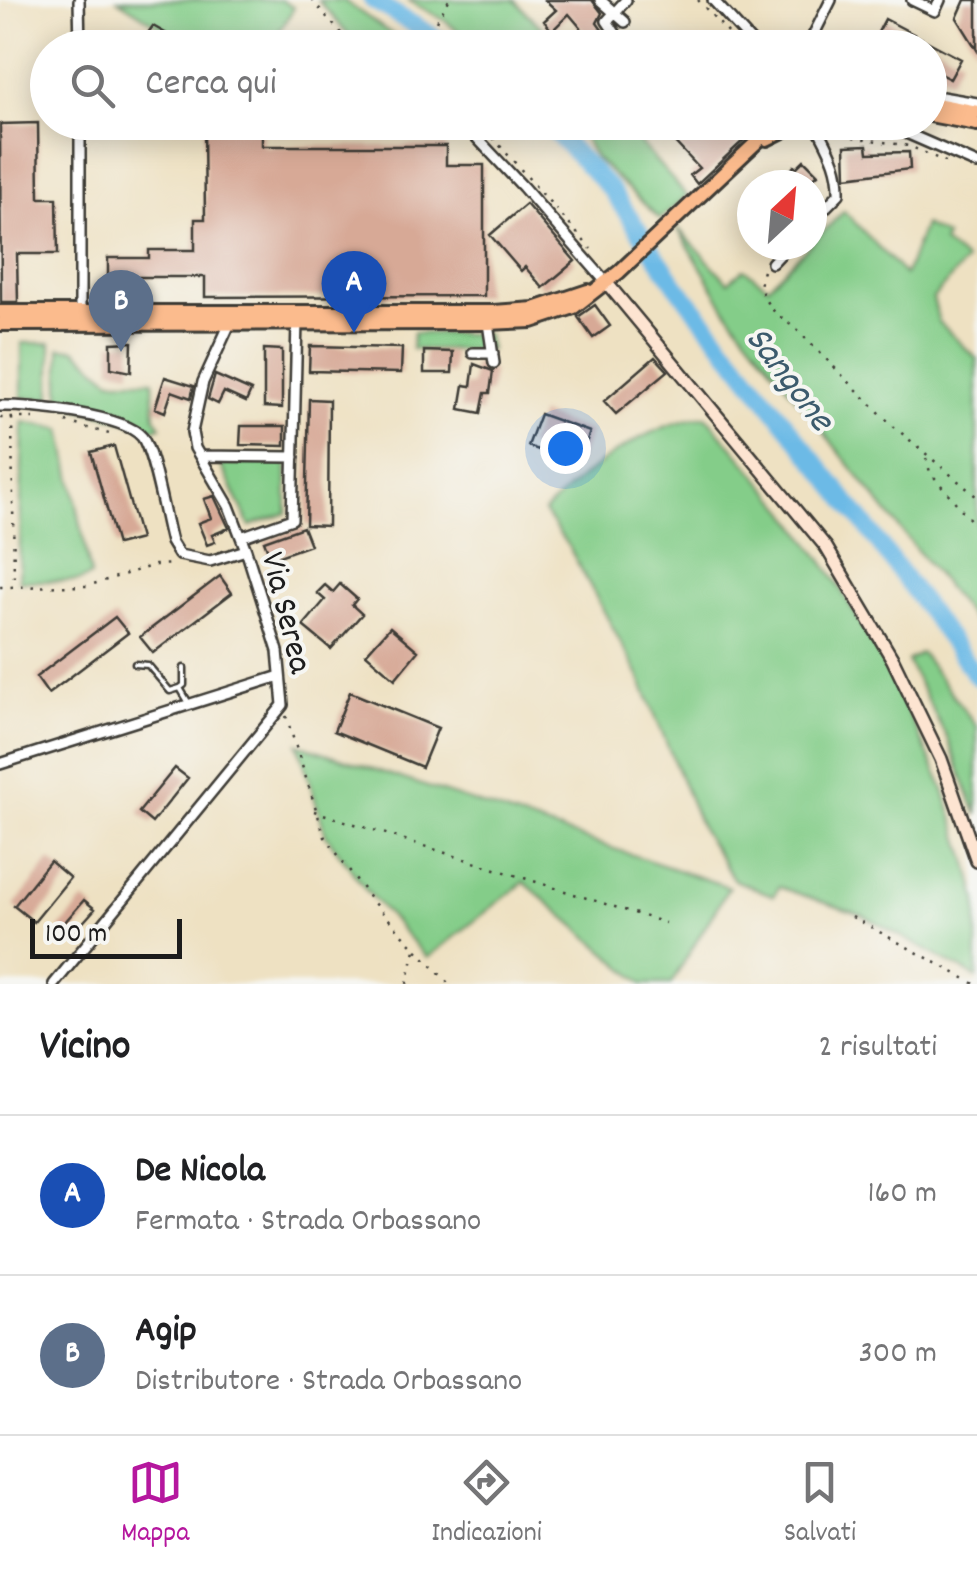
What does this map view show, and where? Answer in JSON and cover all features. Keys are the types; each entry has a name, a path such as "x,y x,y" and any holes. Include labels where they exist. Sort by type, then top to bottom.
{"main road":[{"path":"947,106 977,112"},
{"path":"947,118 977,124"},
{"path":"0,312 80,318 532,321 561,313 619,272 762,140"},
{"path":"756,146 767,140"},
{"path":"297,318 518,311 601,285"},
{"path":"0,324 80,318"}],"street":[{"path":"80,0 80,30"},
{"path":"600,0 625,22"},
{"path":"611,30 607,21 626,0"},
{"path":"713,0 740,30"},
{"path":"817,30 831,0"},
{"path":"912,0 935,11 940,0"},
{"path":"947,98 977,103"},
{"path":"80,140 80,318"},
{"path":"479,140 524,187 601,285 826,547 894,660 941,759 977,861"},
{"path":"824,140 838,167 839,194 827,206"},
{"path":"923,140 977,164"},
{"path":"772,263 775,260"},
{"name":"Via Serea","path":"54,984 283,705 278,651 246,550 192,432 202,382 232,318"},
{"path":"241,537 292,519 297,318"},
{"path":"473,354 494,358 488,323"},
{"path":"6,406 55,408 134,430 146,444 179,555 199,561 246,550"},
{"path":"200,456 294,457"},
{"path":"0,764 280,676"}],"lane":[{"path":"135,664 148,665 170,691 184,684 184,668"},
{"path":"180,688 190,704"}],"path":[{"path":"312,0 338,30"},
{"path":"432,30 449,0"},
{"path":"698,0 726,30"},
{"path":"871,140 908,146 960,168"},
{"path":"772,263 764,269 760,281 766,302 926,456 977,496"},
{"path":"6,406 12,418 14,586"},
{"path":"0,418 31,418"},
{"path":"66,422 113,435"},
{"path":"926,456 930,472 977,528"},
{"path":"0,586 87,586 154,565 177,564"},
{"path":"283,705 325,837 343,865 449,984"},
{"path":"314,810 666,922"},
{"path":"852,917 975,984"},
{"path":"407,984 416,949"}],"green space":[{"path":"118,0 281,0 294,8 280,30 165,30"},
{"path":"318,0 343,0 386,30 344,30"},
{"path":"407,0 514,0 544,30 457,30"},
{"path":"585,140 637,140 687,196 660,219 595,158"},
{"path":"844,211 905,275 924,225 946,237 943,243 966,261 933,298 939,322 977,359 977,626 726,309 677,227 728,282 744,269 768,286 794,260 827,260 827,228"},
{"path":"413,333 486,334 490,350 412,349"},
{"path":"22,343 51,343 51,399 22,398"},
{"path":"60,348 75,349 111,380 153,380 155,417 161,426 148,430 60,403"},
{"path":"706,416 787,511 833,576 886,666 943,787 968,863 977,900 977,978 864,916 779,887 774,896 734,880 702,830 639,676 570,549 544,512 618,451 660,429"},
{"path":"23,422 62,429 91,576 79,581 19,581"},
{"path":"220,463 287,463 287,513 250,526"},
{"path":"921,653 977,727 977,815 948,740 907,661"},
{"path":"298,744 729,887 671,984 643,984 524,882 427,958 365,889 326,835"}],"building":[{"path":"545,0 592,0 602,13 597,23 602,30 583,30 569,14 551,30 544,21 556,10"},
{"path":"965,0 977,0 977,50 957,18"},
{"path":"885,19 906,30 879,30"},
{"path":"947,52 961,59 950,79 947,78"},
{"path":"30,123 30,140 38,140 39,198 57,198 58,254 17,254 18,302 1,302 0,124"},
{"path":"204,140 262,140 262,146 446,146 446,165 484,165 484,296 205,297 205,277 108,277 108,258 149,258 149,250 195,250 195,219 205,219"},
{"path":"673,140 744,140 697,184 690,175 699,168"},
{"path":"867,145 868,153 909,152 910,169 846,177 845,146"},
{"path":"804,160 814,170 790,170"},
{"path":"526,204 575,261 543,288 525,267 521,271 490,235"},
{"path":"595,305 610,326 593,338 578,317"},
{"path":"132,342 131,372 111,368 111,343"},
{"path":"310,346 402,348 401,373 309,371"},
{"path":"264,349 282,350 282,408 264,407"},
{"path":"424,351 453,352 452,373 424,373"},
{"path":"655,357 668,371 616,414 604,401"},
{"path":"474,364 493,371 490,393 485,393 481,413 460,409 464,385 471,386"},
{"path":"215,375 251,391 246,402 224,392 218,404 208,399"},
{"path":"165,377 194,386 191,398 172,391 165,412 155,408"},
{"path":"309,399 329,400 328,526 306,525"},
{"path":"540,414 590,432 578,465 528,446"},
{"path":"241,426 285,426 285,446 240,445"},
{"path":"114,446 140,539 117,545 91,452"},
{"path":"214,496 229,528 212,535 215,542 207,545 198,523 211,518 204,499"},
{"path":"303,527 310,545 271,559 264,541"},
{"path":"220,576 232,593 153,653 140,637"},
{"path":"340,584 357,599 352,605 362,614 331,649 303,626 325,600 317,593 325,585 333,592"},
{"path":"115,617 128,633 48,694 36,677"},
{"path":"390,627 418,651 395,679 366,654"},
{"path":"350,692 438,728 422,767 334,731"},
{"path":"175,768 188,778 152,823 139,812"},
{"path":"50,861 70,878 34,922 14,906"},
{"path":"84,900 95,909 69,938 59,929"}],"waterway":[{"name":"Sangone","path":"372,0 423,30"},
{"name":"Sangone","path":"562,140 611,190 676,285 864,523 977,677"}],"place":[{"name":"De Nicola","path":"354,333"},
{"name":"Agip","path":"121,352"}]}
